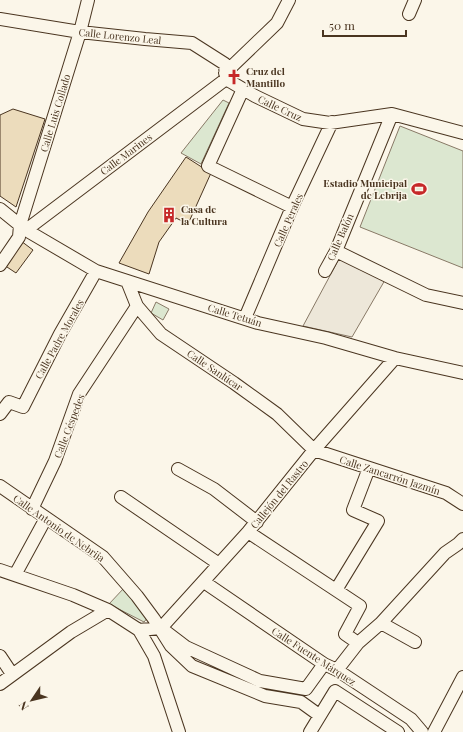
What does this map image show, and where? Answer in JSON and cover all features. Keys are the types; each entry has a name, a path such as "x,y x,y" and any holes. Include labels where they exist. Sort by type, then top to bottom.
{"street":[{"name":"Calle Luis Collado","path":"0,265 19,237 23,228 88,0"},
{"name":"Calle Marines","path":"23,228 225,76 277,24 289,0"},
{"path":"409,14 415,0"},
{"name":"Calle Lorenzo Leal","path":"0,19 80,32 192,43 225,64 225,76"},
{"name":"Calle Cruz","path":"225,76 255,96 303,120 332,122 392,114"},
{"path":"243,89 208,166 292,208"},
{"path":"392,114 463,133"},
{"name":"Calle Balón","path":"324,271 336,251 392,114"},
{"name":"Calle Perales","path":"245,318 292,208 332,122"},
{"name":"Calle Tetuán","path":"0,209 23,228 96,271 258,323 326,338 395,358 463,373"},
{"path":"336,251 426,294 463,303"},
{"name":"Calle Padre Morales","path":"0,414 9,402 22,407 60,334 96,271"},
{"name":"Calle Sanlúcar","path":"127,281 137,306 161,334 277,414 314,450"},
{"name":"Calle Céspedes","path":"32,509 55,462 79,394 137,306"},
{"name":"Callejón del Rastro","path":"161,628 209,586 219,564 257,522 314,450 395,358"},
{"name":"Calle Zancarrón Jazmín","path":"314,450 446,493 463,504"},
{"path":"336,590 378,520 353,510 368,468"},
{"path":"178,469 214,489 257,522"},
{"name":"Calle Antonio de Nebrija","path":"0,486 103,557 137,596 161,628"},
{"path":"122,497 219,564"},
{"path":"14,576 46,518"},
{"path":"248,532 360,606 345,634 358,643"},
{"path":"337,670 358,643 381,623 445,553 463,539"},
{"path":"0,572 73,595 108,610 139,630 154,656 179,732"},
{"name":"Calle Fuente Márquez","path":"209,586 324,664 337,670 411,719 422,732"},
{"path":"0,684 71,632 108,610"},
{"path":"381,623 415,642"},
{"path":"139,630 161,628 186,647 260,681 306,689 324,664"},
{"path":"161,628 171,646 192,666 265,696 301,702 319,715"},
{"path":"0,656 12,674"},
{"path":"434,732 463,677"},
{"path":"310,732 335,691 398,732"}],"green space":[{"path":"223,100 229,103 201,164 181,153"},
{"name":"Estadio Municipal de Lebrija","path":"400,126 463,151 463,268 360,227"},
{"path":"156,302 169,309 163,320 151,313"},
{"path":"124,588 149,616 144,622 109,604"}],"shaded area":[{"path":"340,257 385,280 352,337 303,326"}],"building":[{"path":"13,109 45,119 16,207 0,196 0,115"},
{"name":"Casa de la Cultura","path":"186,157 211,173 188,224 176,218 159,242 149,274 119,263 148,212"},
{"path":"21,241 33,250 16,273 4,265"}],"place":[{"name":"Cruz del Mantillo","path":"234,77"},
{"name":"Estadio Municipal de Lebrija","path":"419,189"},
{"name":"Casa de la Cultura","path":"169,215"}]}
